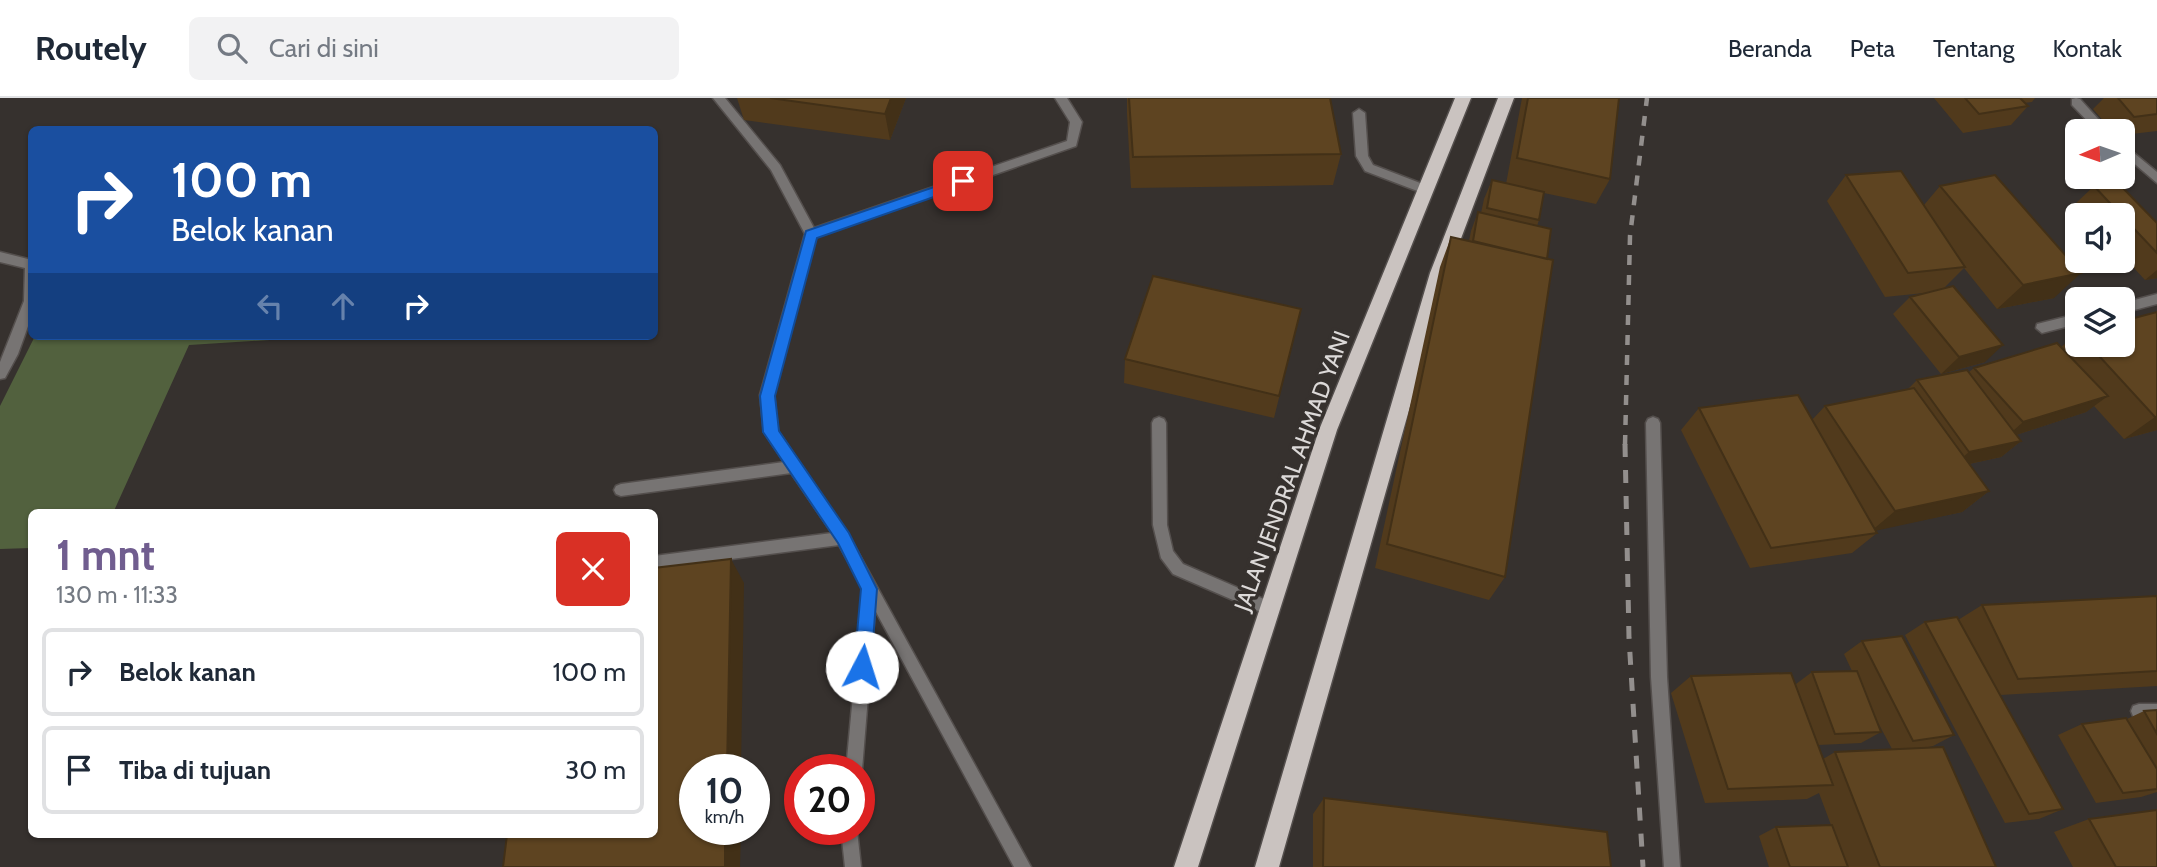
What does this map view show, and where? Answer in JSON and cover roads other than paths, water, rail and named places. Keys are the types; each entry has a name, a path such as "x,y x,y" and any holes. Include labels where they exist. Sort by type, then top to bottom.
{"highway":[{"name":"JALAN JENDRAL AHMAD YANI","path":"1186,867 1328,430 1463,98"},
{"path":"1267,867 1439,272 1506,98"}],"street":[{"path":"719,98 776,168 811,234 768,396 771,432 844,538 869,589 1023,867"},
{"path":"811,234 1072,143 1076,122 1061,98"},
{"path":"2076,102 2092,119"},
{"path":"1359,113 1362,156 1369,168 1424,189"},
{"path":"2135,159 2157,179"},
{"path":"0,257 28,264"},
{"path":"2135,304 2157,299"},
{"path":"0,374 11,354 28,307"},
{"path":"2042,328 2065,322"},
{"path":"1159,423 1160,525 1166,553 1178,569 1268,608"},
{"path":"1653,423 1657,614 1672,867"},
{"path":"621,490 796,466"},
{"path":"658,562 844,538"},
{"path":"855,754 869,589"},
{"path":"2138,711 2157,711"},
{"path":"851,845 853,867"}],"railway":[{"path":"1625,445 1630,236 1647,98"},
{"path":"1625,445 1629,638 1643,867"}]}
